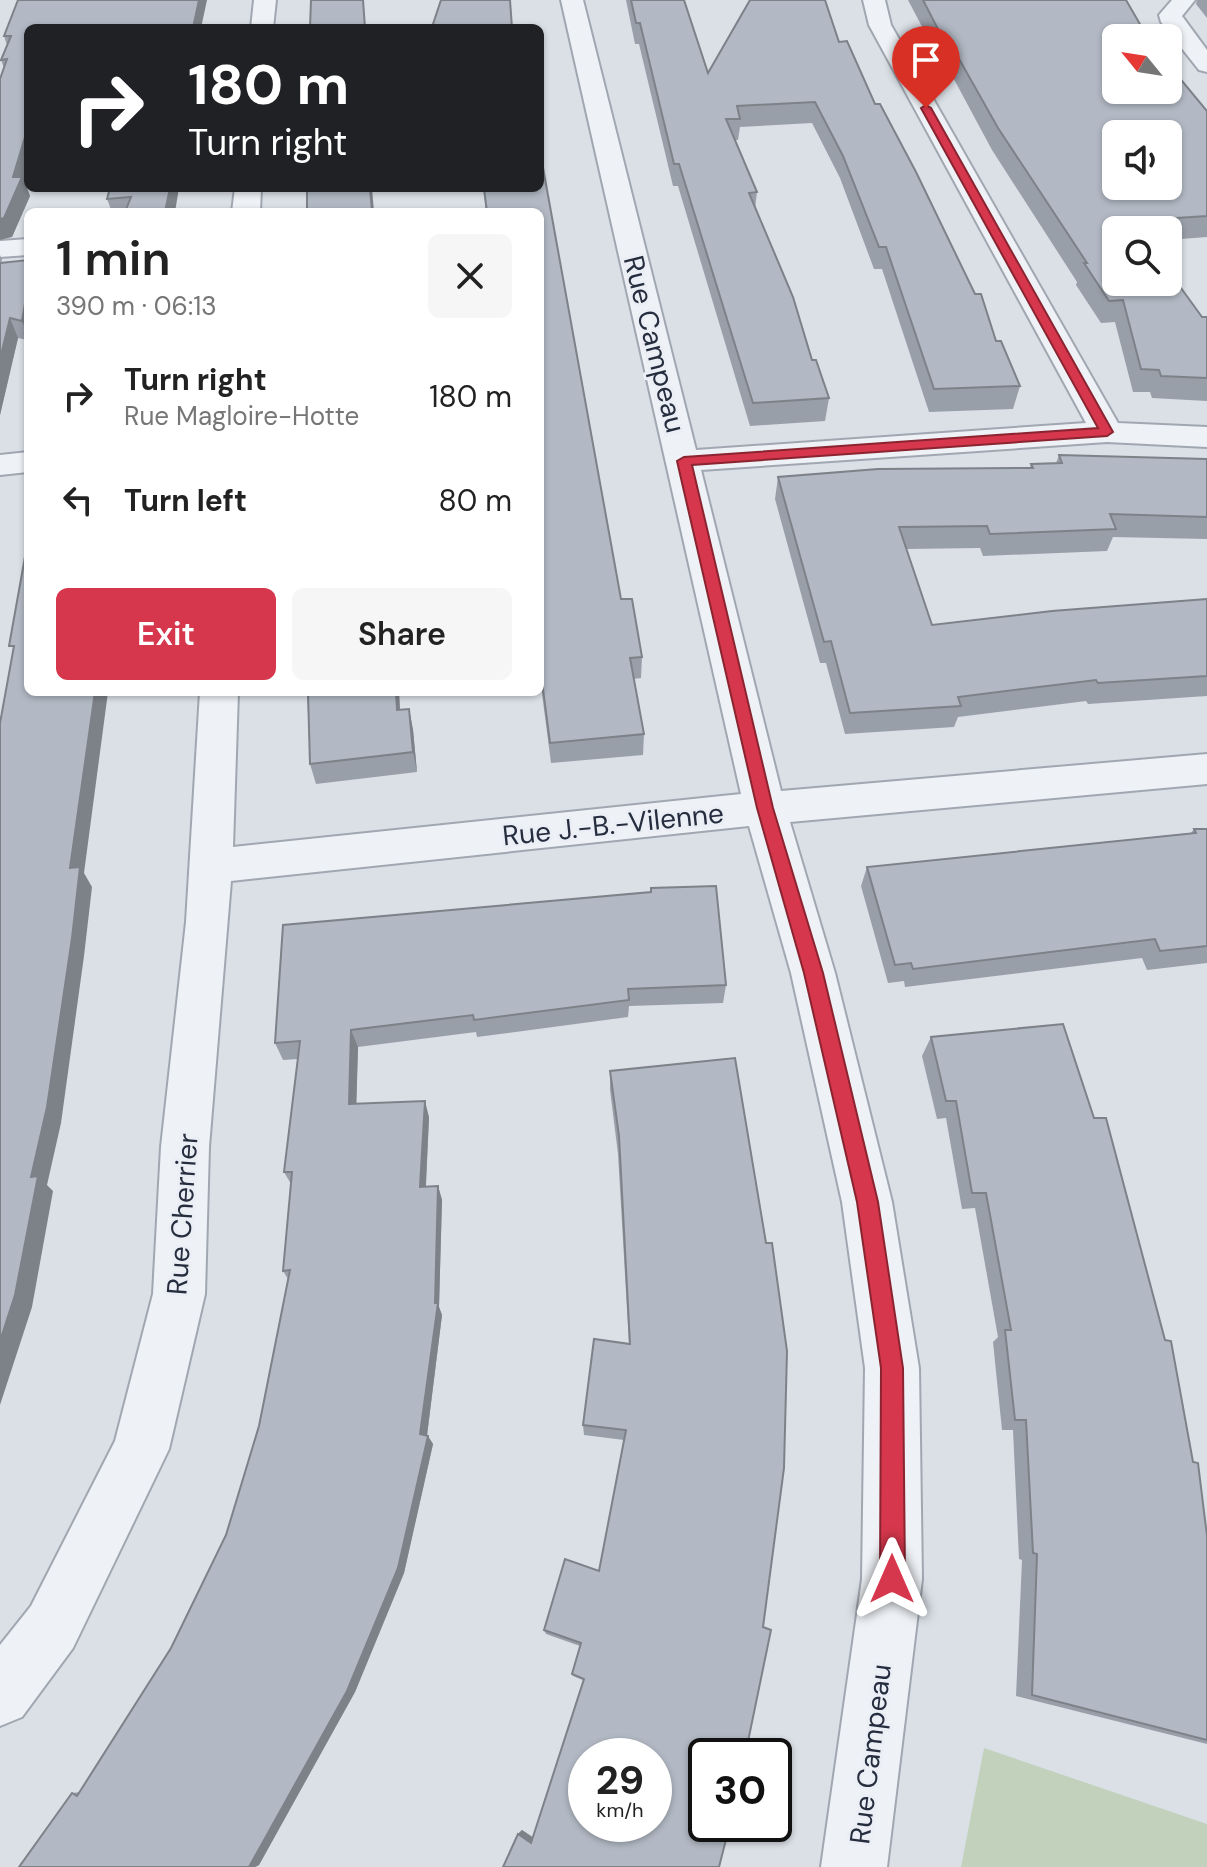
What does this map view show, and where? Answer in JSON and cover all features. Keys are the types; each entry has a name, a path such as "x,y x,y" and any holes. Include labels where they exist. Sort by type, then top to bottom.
{"street":[{"path":"262,24 265,0"},
{"name":"Rue Campeau","path":"572,0 765,808 813,973 867,1202 892,1368 892,1579 854,1867"},
{"path":"874,0 880,25 1107,432"},
{"path":"1184,0 1170,15 1172,22 1207,65"},
{"path":"0,249 24,247"},
{"path":"684,461 1107,432 1207,437"},
{"path":"0,465 24,462"},
{"name":"Rue Cherrier","path":"0,1695 52,1627 141,1449 179,1294 185,1147 208,922 219,696"},
{"name":"Rue J.-B.-Vilenne","path":"210,866 765,808 1207,769"}],"green space":[{"path":"984,1748 1207,1824 1207,1867 961,1867"}],"building":[{"path":"18,0 199,0 194,24 24,24 24,140 13,177 22,177 4,218 0,219 0,79 7,59 1,60 11,36 4,36"},
{"path":"311,0 363,0 365,24 310,24"},
{"path":"441,0 510,0 512,24 433,24"},
{"path":"631,0 684,0 708,73 750,0 825,0 839,42 847,41 875,104 880,104 916,172 975,294 981,294 996,341 1001,341 1020,386 934,389 886,247 879,247 843,156 815,102 737,106 740,119 726,119 757,192 749,193 793,297 812,360 816,360 829,398 753,403 679,164 674,164 640,23 636,23"},
{"path":"923,0 1126,0 1140,24 1102,24 1102,104 1182,104 1182,81 1207,111 1207,216 1102,216 1102,290 998,128 945,34 941,35"},
{"path":"544,173 621,599 632,599 642,657 630,658 644,734 550,743 544,696 544,208 486,208 484,192 544,192"},
{"path":"109,192 169,192 166,208 127,208 131,197 107,199"},
{"path":"307,192 370,192 372,208 307,208"},
{"path":"24,260 22,321 10,318 0,359 0,263"},
{"path":"1182,289 1202,317 1207,317 1207,378 1161,376 1159,370 1141,369 1123,300 1109,301 1106,296 1182,296"},
{"path":"1059,455 1207,459 1207,517 1110,514 1116,529 990,534 987,526 899,527 932,625 1052,611 1207,599 1207,676 1098,683 1096,680 958,697 961,706 850,713 831,641 824,642 778,477 878,469 1033,468 1031,464 1062,463"},
{"path":"24,562 24,696 94,696 70,868 80,867 72,938 47,1107 31,1177 38,1176 15,1295 0,1341 0,723 14,646 9,646"},
{"path":"308,696 396,696 397,710 409,709 413,752 310,764"},
{"path":"1194,829 1207,829 1207,946 1160,951 1155,939 913,969 911,963 895,965 867,867 1196,833"},
{"path":"716,886 726,985 628,989 629,1000 474,1020 473,1015 351,1030 349,1104 425,1101 420,1187 438,1186 435,1303 438,1303 420,1434 428,1436 398,1568 347,1691 249,1867 19,1867 72,1793 77,1796 171,1648 226,1535 259,1426 290,1270 283,1271 292,1172 284,1172 300,1041 275,1043 283,925 651,892 651,888"},
{"path":"1063,1024 1094,1118 1106,1118 1165,1340 1171,1341 1193,1462 1198,1463 1207,1536 1207,1740 1032,1695 1037,1554 1033,1553 1026,1420 1015,1420 1005,1330 1011,1330 986,1193 972,1193 956,1101 946,1101 931,1037"},
{"path":"735,1058 766,1243 772,1243 787,1351 784,1468 763,1627 771,1630 749,1738 688,1738 688,1842 725,1842 719,1867 503,1867 518,1834 531,1843 584,1679 572,1674 581,1643 544,1630 565,1559 599,1571 626,1430 583,1425 594,1339 630,1344 619,1136 610,1071"}],"route":[{"path":"892,1579 892,1368 867,1202 813,973 765,808 684,461 1107,432 926,108"}]}
